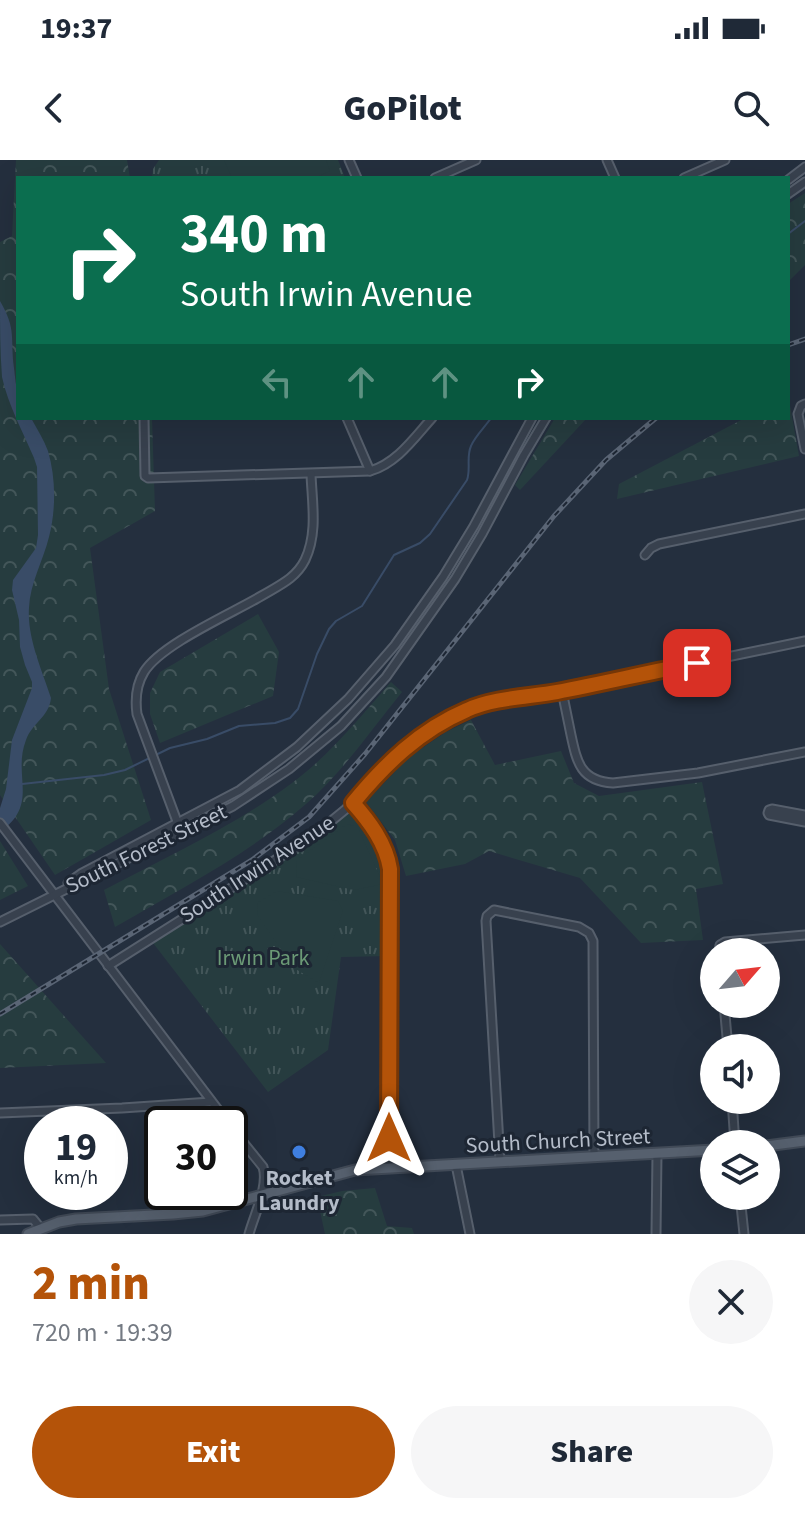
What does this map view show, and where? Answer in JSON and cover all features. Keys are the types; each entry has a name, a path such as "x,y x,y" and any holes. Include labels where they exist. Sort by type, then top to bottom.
{"main road":[{"path":"780,1144 805,1141"},
{"name":"South Church Street","path":"28,1234 76,1219 203,1211 355,1170 700,1151"}],"street":[{"path":"440,176 476,160"},
{"path":"689,176 725,160"},
{"path":"805,404 798,414 805,449"},
{"path":"144,420 145,476 148,478 370,471 396,457 430,420"},
{"path":"348,420 370,471"},
{"name":"South Forest Street","path":"54,894 82,873 240,790 323,724 372,673 416,617 474,526 531,420"},
{"name":"South Forest Street","path":"54,894 233,806 289,769 332,734 372,694 407,650 482,534 545,420"},
{"path":"185,832 177,822 139,722 137,688 144,672 158,657 285,583 298,571 312,537 311,474"},
{"path":"645,555 659,544 805,514"},
{"name":"South Irwin Avenue","path":"108,966 332,822 401,751 466,710 487,703 562,691 805,641"},
{"path":"562,691 578,763 588,776 603,782 698,773 805,752"},
{"path":"353,803 378,837 390,869 389,1168"},
{"path":"805,815 772,809 768,813 805,822"},
{"path":"0,823 214,1106"},
{"path":"0,922 54,894"},
{"path":"500,1161 486,921 494,910 579,927 589,933 593,941 594,1156"},
{"path":"780,938 805,935"},
{"path":"0,1113 211,1102"},
{"path":"248,1148 263,1167 265,1175 263,1194 249,1234"},
{"path":"656,1234 657,1154"},
{"path":"456,1165 470,1234"},
{"path":"741,1210 744,1234"},
{"path":"0,1220 33,1219 41,1229"}],"green space":[{"path":"16,160 127,160 130,176 16,176 16,420 152,420 155,511 90,548 109,689 151,820 55,875 0,795 0,242 12,236"},
{"path":"159,160 338,160 344,176 152,176"},
{"path":"224,160 326,160 330,171 319,176 231,176"},
{"path":"805,193 805,265 790,280 790,203"},
{"path":"790,406 799,456 617,499 619,484 741,420 790,420"},
{"path":"554,420 585,420 520,490 515,485"},
{"path":"258,614 279,652 273,696 160,743 150,714 150,693 160,672"},
{"path":"391,682 402,692 344,765 306,804 238,855 115,927 104,890 224,827 292,783 332,748"},
{"path":"471,720 495,765 561,751 574,783 599,796 702,782 723,884 696,889 703,938 641,943 580,878 489,851 465,864 406,876 395,840 366,802 409,757 446,732"},
{"name":"Irwin Park","path":"353,803 387,856 389,956 341,957 328,1050 268,1092 150,939 290,851"},
{"path":"347,824 359,830 383,884 354,890 296,877 297,860"},
{"path":"0,841 28,886 0,900"},
{"path":"277,891 338,901 343,911 319,983 294,968 258,916 257,903"},
{"path":"0,944 106,1063 0,1068"},
{"path":"375,1188 387,1226 412,1228 414,1234 325,1234 317,1197"}],"water":[{"path":"0,301 11,327 16,417 2,377"},
{"path":"17,420 32,420 48,451 53,472 51,527 29,608 33,642 51,698 50,705 26,740 19,811 0,832 0,808 6,789 12,740 32,688 20,647 19,620 12,590 13,580 36,548 37,467"}],"waterway":[{"path":"790,232 805,221"},
{"path":"22,784 125,770 170,748 207,739 239,726 275,723 290,718 298,709 329,629 336,621 362,606 394,555 420,543 430,534 467,480 471,446 489,420"}],"railway":[{"path":"790,344 805,339"},
{"path":"0,1014 252,860 309,817 365,754 554,516 606,460 654,420"}],"place":[{"name":"Rocket Laundry","path":"299,1152"}],"route":[{"path":"389,1138 390,869 378,837 353,803 401,751 466,710 487,703 697,663"}]}
